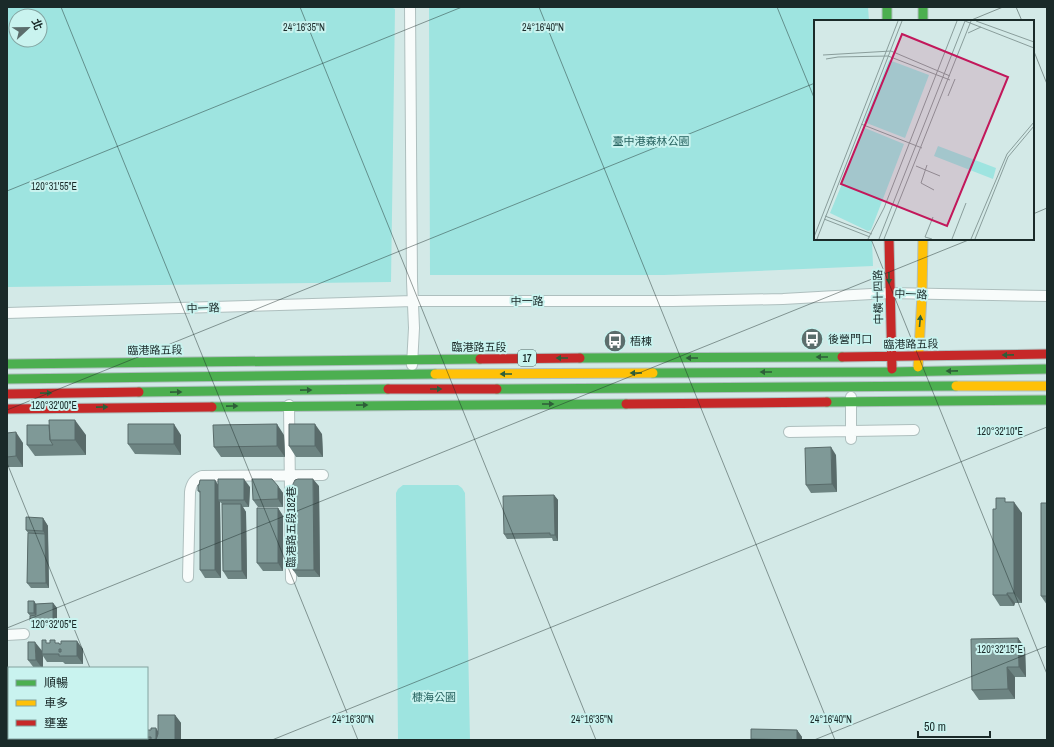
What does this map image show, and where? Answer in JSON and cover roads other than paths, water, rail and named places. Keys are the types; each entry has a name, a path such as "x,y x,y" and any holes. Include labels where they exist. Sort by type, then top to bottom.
{"main road":[{"path":"887,7 887,20"},
{"path":"923,7 923,20"},
{"name":"中橫十四路","path":"889,240 892,402"},
{"path":"917,402 923,240"},
{"name":"臨港路五段","path":"7,364 412,359 892,357 1047,354"},
{"name":"17","path":"7,379 412,374 918,372 1047,369"},
{"path":"7,394 413,389 1047,386"},
{"path":"7,409 413,404 1047,400"}],"street":[{"path":"410,7 413,404"},
{"name":"中一路","path":"7,313 413,302 783,299 889,294 1047,296"},
{"path":"850,357 851,435"},
{"name":"臨港路五段182巷","path":"289,406 291,579"},
{"path":"790,432 851,435 914,430"},
{"name":"臨港路五段182巷","path":"188,577 190,487 195,480 202,476 323,476"},
{"path":"7,635 24,634"}],"place":[{"name":"後營門口","path":"812,339"},
{"name":"梧棟","path":"615,341"}],"park label":[{"name":"臺中港森林公園","path":"651,141"},
{"name":"槺海公園","path":"434,697"}]}
